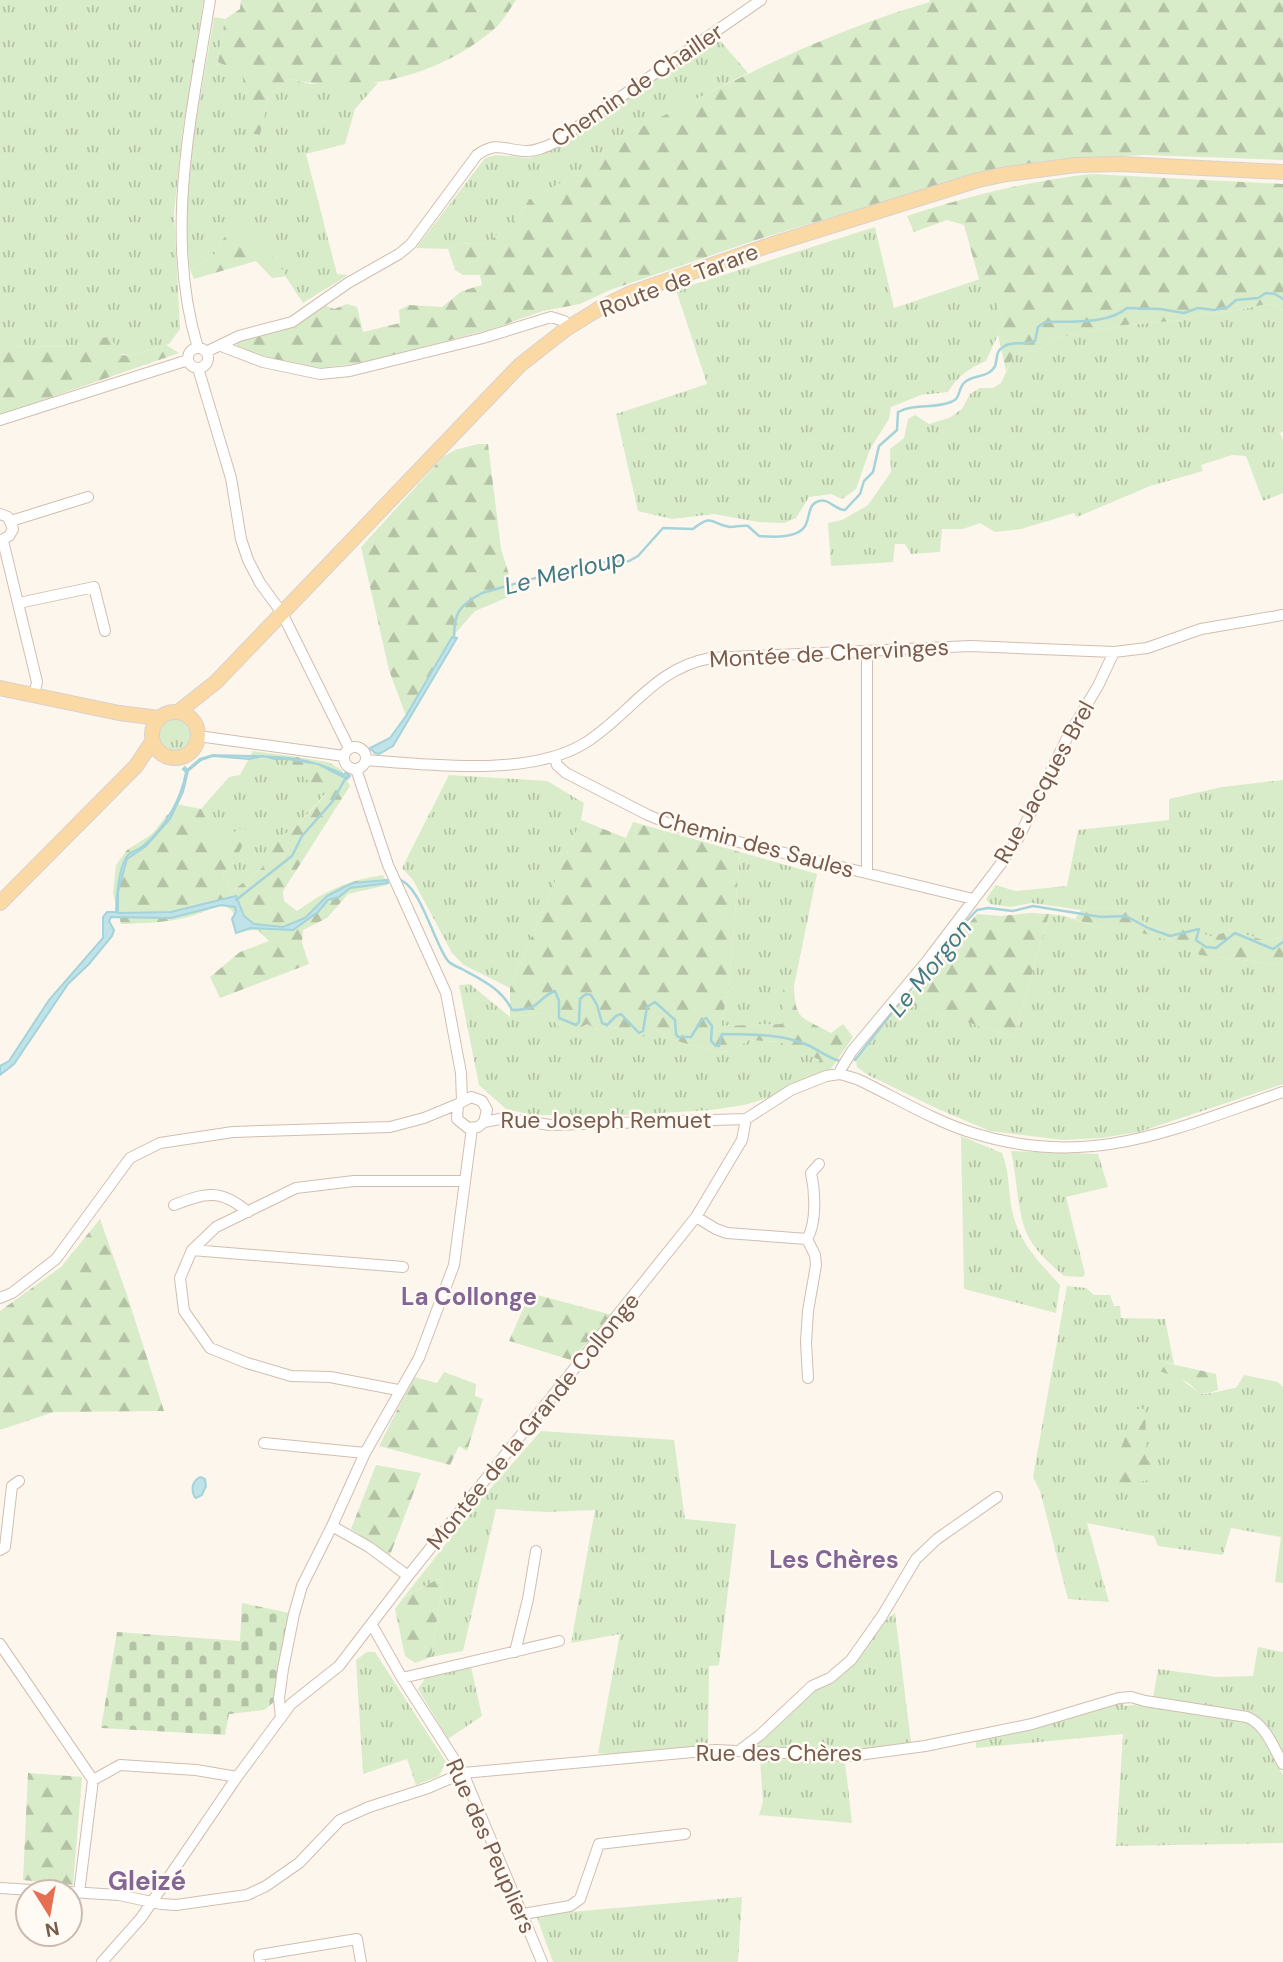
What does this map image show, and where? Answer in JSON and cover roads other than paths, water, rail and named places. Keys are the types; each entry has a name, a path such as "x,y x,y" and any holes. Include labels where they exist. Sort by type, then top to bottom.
{"main road":[{"name":"Route de Tarare","path":"185,716 520,365 569,327 600,308 631,293 783,241 946,190 1007,174 1076,165 1121,164 1283,173"},
{"path":"0,688 120,713 159,718"},
{"path":"120,713 155,744 174,759 187,755 195,746 197,727 185,716 165,714 152,729 155,744"},
{"path":"0,903 155,744"}],"street":[{"path":"198,368 206,365 208,360 202,350 183,276 180,226 188,141 210,0"},
{"name":"Chemin de Chailler","path":"202,350 292,322 411,244 477,155 485,149 504,147 528,151 554,144 761,0"},
{"path":"221,346 263,362 320,374 350,372 483,338 551,317 564,321 569,327"},
{"path":"198,736 346,752 361,748 366,754 366,760 356,769 348,766 346,752 322,696 282,614 248,560 241,539 231,478 198,368 188,360 190,352 202,350"},
{"path":"0,421 188,360"},
{"path":"0,514 11,521 88,497"},
{"path":"11,521 12,533 1,541 19,603 37,682 34,695"},
{"path":"19,603 94,587 105,631"},
{"name":"Montée de Chervinges","path":"366,760 447,765 506,765 555,758 586,742 612,723 655,683 694,661 737,656 970,646 1114,652 1147,648 1200,629 1283,615"},
{"path":"867,651 867,873"},
{"name":"Rue Jacques Brel","path":"840,1074 852,1051 927,961 1019,837 1068,736 1098,686 1114,652"},
{"name":"Chemin des Saules","path":"555,758 557,765 566,773 677,827 973,899"},
{"path":"356,769 388,865 446,993 461,1073 460,1102 456,1114 460,1123"},
{"path":"424,1118 450,1119 472,1128 484,1122 487,1114 484,1104 461,1073"},
{"path":"746,1119 791,1090 826,1076 840,1074 857,1079 971,1133 1004,1142 1067,1148 1105,1146 1157,1136 1283,1092"},
{"path":"0,1298 12,1293 56,1259 130,1158 160,1143 233,1132 390,1127 424,1118 471,1097 505,1118"},
{"name":"Rue Joseph Remuet","path":"484,1122 505,1118 550,1125 746,1119"},
{"name":"Montée de la Grande Collonge","path":"102,1962 141,1918 237,1777 291,1704 340,1666 408,1576 696,1217 742,1140 746,1119"},
{"path":"281,1718 278,1698 302,1586 365,1453 398,1390 419,1358 454,1265 472,1128"},
{"path":"807,1239 812,1231 811,1173 820,1164"},
{"path":"398,1390 330,1377 292,1376 209,1348 184,1311 180,1278 192,1250 216,1227 296,1188 354,1181 465,1181"},
{"path":"174,1205 200,1195 217,1194 235,1201 248,1212"},
{"path":"696,1217 727,1233 807,1239"},
{"path":"807,1239 815,1255 816,1265 808,1311 808,1378"},
{"path":"192,1250 403,1267"},
{"path":"264,1443 365,1453"},
{"path":"0,1550 5,1547 12,1486 19,1481"},
{"path":"740,1749 760,1735 812,1686 845,1667 882,1616 916,1559 937,1539 998,1497"},
{"path":"332,1527 369,1547 408,1576"},
{"path":"515,1652 536,1551"},
{"name":"Rue des Peupliers","path":"372,1625 402,1678 463,1773 542,1962"},
{"path":"402,1678 559,1642"},
{"path":"0,1644 93,1780 77,1878"},
{"name":"Rue des Chères","path":"84,1893 119,1895 161,1905 247,1895 266,1886 299,1863 340,1820 463,1773 740,1749 782,1754 851,1756 925,1746 1032,1724 1105,1701 1131,1697 1255,1720 1264,1728 1283,1764"},
{"path":"93,1780 120,1765 196,1770 237,1777"},
{"path":"523,1914 570,1906 580,1899 598,1844 685,1834"},
{"path":"260,1959 357,1938 361,1962"}],"water":[{"path":"452,637 457,638 393,746 379,754 375,753 370,748 390,738 406,716"},
{"path":"213,755 263,756 249,759 213,756 201,760 188,771 183,792 170,819 146,846 127,859 118,892 118,913 171,912 236,896 244,916 254,924 283,927 305,918 327,896 353,883 387,880 388,883 350,888 339,897 328,900 318,912 293,930 251,928 236,933 232,919 236,912 235,907 221,905 171,918 111,917 109,921 114,930 112,936 68,984 14,1064 0,1075 0,1066 9,1061 49,1000 103,938 103,917 107,912 116,912 119,881 123,865 129,854 151,839 171,813 186,772 183,769 185,767 187,770 200,759"},
{"path":"265,756 296,759 316,764 274,759"},
{"path":"320,765 344,775 346,772 350,776 347,779"},
{"path":"200,1477 205,1479 206,1486 202,1495 196,1498 193,1488"}],"waterway":[{"name":"Le Merloup","path":"454,638 459,611 482,593 589,563 629,561 638,556 663,528 693,529 709,520 730,527 748,526 759,536 785,536 803,529 815,503 826,501 845,510 860,494 864,481 873,472 879,446 897,430 898,412 954,401 966,381 992,370 1000,349 1010,344 1035,341 1038,327 1045,322 1099,320 1127,308 1184,313 1198,308 1214,310 1228,307 1236,300 1258,298 1266,293 1283,299"},
{"name":"Le Merloup","path":"236,900 292,856 302,836 332,802 348,774"},
{"name":"Le Morgon","path":"397,879 405,883 420,902 448,961 491,986 503,996 512,1010 534,1006 555,991 559,1001 559,1018 576,1025 579,1022 580,999 586,994 591,995 597,1005 602,1023 607,1025 621,1014 639,1033 643,1031 647,1007 655,1002 675,1020 678,1037 691,1037 706,1018 712,1026 711,1041 716,1046 719,1046 722,1034 774,1036 795,1040 840,1061"},
{"name":"Le Morgon","path":"957,931 977,910 988,908 1013,911 1033,906 1101,917 1126,916 1170,936 1199,929 1196,940 1206,947 1216,948 1235,933 1273,949 1283,942"},
{"name":"Le Morgon","path":"855,1060 929,966"}],"district":[{"name":"La Collonge","path":"469,1297"},
{"name":"Les Chères","path":"834,1560"},
{"name":"Gleizé","path":"147,1881"}]}
